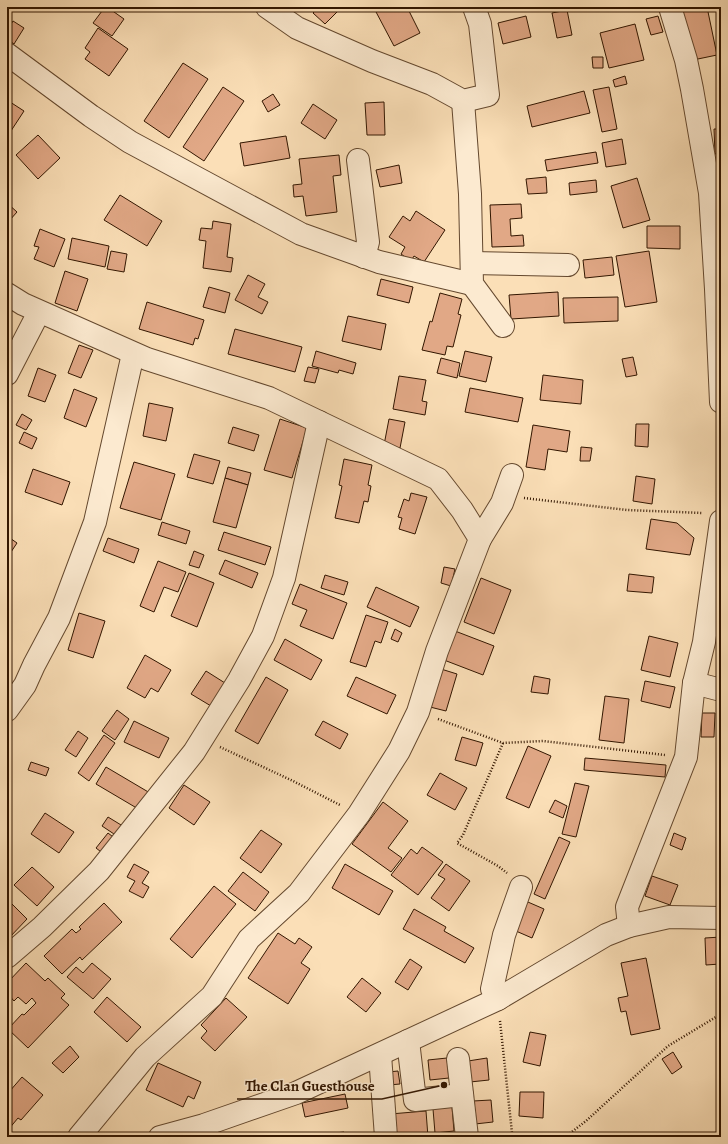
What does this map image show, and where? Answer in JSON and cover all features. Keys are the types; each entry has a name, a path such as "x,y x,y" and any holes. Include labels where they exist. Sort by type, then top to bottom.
{"street":[{"path":"267,7 297,28 372,61 432,84 463,101 488,95 480,24 474,7"},
{"path":"670,7 686,60 710,193 721,402"},
{"path":"7,54 91,116 130,142 301,234 379,262 472,273 568,264"},
{"path":"463,101 470,194 472,273 503,326"},
{"path":"358,160 368,242 364,257"},
{"path":"7,294 39,312 133,354 269,398 438,479 462,510 480,539"},
{"path":"7,374 39,312"},
{"path":"7,710 25,685 59,618 95,522 133,354"},
{"path":"7,957 42,927 99,871 166,789 204,738 263,636 284,578 319,422"},
{"path":"79,1137 144,1057 212,996 249,939 298,893 359,814 395,757 418,712 437,650 480,539 509,485"},
{"path":"629,926 627,907 686,757 694,683 704,642 713,517"},
{"path":"694,683 721,690"},
{"path":"498,999 492,989 504,935 521,887"},
{"path":"160,1137 204,1125 296,1093 498,999 606,935 629,926 669,917 721,918"},
{"path":"408,1041 415,1100 462,1095"},
{"path":"380,1055 386,1137"},
{"path":"458,1059 467,1137"}],"path":[{"path":"509,485 529,499 627,510 713,517"},
{"path":"418,712 502,743 543,741 686,757"},
{"path":"204,738 215,745 291,780 308,790 359,814"},
{"path":"502,743 463,835 456,844 498,866 521,887"},
{"path":"498,999 512,1133 514,1137"},
{"path":"565,1137 586,1121 668,1046 721,1014"}],"building":[{"path":"105,7 124,19 112,36 93,23"},
{"path":"319,7 342,7 325,24 313,13"},
{"path":"382,7 407,7 420,33 394,46 375,10"},
{"path":"682,7 707,7 717,55 693,60"},
{"path":"567,10 572,35 557,38 552,13"},
{"path":"526,16 531,37 503,44 498,23"},
{"path":"658,16 663,32 651,35 646,19"},
{"path":"13,21 24,28 14,44 7,39 7,31"},
{"path":"635,24 644,60 609,68 600,33"},
{"path":"98,28 128,49 109,76 85,59 90,52 85,48"},
{"path":"592,57 603,57 603,68 593,68"},
{"path":"183,63 208,79 169,138 144,121"},
{"path":"625,76 627,84 615,87 613,80"},
{"path":"223,87 244,101 204,161 183,147"},
{"path":"609,87 617,129 602,132 593,90"},
{"path":"584,91 590,113 532,127 527,106"},
{"path":"273,94 280,105 268,112 262,101"},
{"path":"7,100 24,111 7,137"},
{"path":"384,102 385,135 367,135 365,103"},
{"path":"313,104 337,120 325,139 301,123"},
{"path":"714,129 721,129 721,153 715,154"},
{"path":"38,135 60,158 38,179 16,155"},
{"path":"286,136 290,158 244,166 240,143"},
{"path":"622,139 626,164 606,167 602,143"},
{"path":"596,152 598,163 547,171 545,160"},
{"path":"339,155 341,175 333,176 337,212 306,216 303,196 294,197 293,185 302,184 299,159"},
{"path":"399,165 402,183 380,187 376,170"},
{"path":"546,177 547,193 528,194 526,179"},
{"path":"637,178 650,220 623,228 611,186"},
{"path":"596,180 597,192 570,195 569,183"},
{"path":"120,195 162,221 147,246 104,220"},
{"path":"7,203 17,212 9,221 7,220"},
{"path":"521,204 522,218 510,219 511,236 523,235 524,246 492,247 490,205"},
{"path":"416,211 445,230 424,262 414,256 411,261 401,254 405,247 389,237 403,216 410,221"},
{"path":"213,221 231,224 227,257 233,258 231,272 203,268 206,241 199,240 201,228 212,229"},
{"path":"647,226 680,226 680,249 647,248"},
{"path":"40,229 65,239 54,267 34,259 39,247 34,246"},
{"path":"72,238 109,246 105,267 68,259"},
{"path":"111,251 127,254 124,272 107,269"},
{"path":"649,251 657,302 625,307 616,256"},
{"path":"612,257 614,275 585,278 583,260"},
{"path":"65,271 88,279 77,311 55,303"},
{"path":"248,275 265,284 258,297 268,302 262,314 235,300"},
{"path":"381,279 413,287 409,303 377,295"},
{"path":"209,287 230,293 225,313 203,307"},
{"path":"558,292 559,316 511,319 509,295"},
{"path":"440,293 462,299 458,314 461,315 453,347 447,346 445,355 422,350"},
{"path":"618,297 618,321 564,323 563,298"},
{"path":"147,302 204,320 198,339 195,338 193,345 139,329"},
{"path":"348,316 386,324 381,350 342,341"},
{"path":"235,329 302,347 295,372 228,354"},
{"path":"79,345 93,350 81,378 68,373"},
{"path":"316,351 356,363 353,374 339,370 338,373 312,366"},
{"path":"465,351 492,357 486,382 459,376"},
{"path":"633,357 637,375 626,377 622,359"},
{"path":"441,358 460,363 457,378 437,373"},
{"path":"308,367 319,369 315,383 304,381"},
{"path":"38,368 56,375 45,402 28,396"},
{"path":"543,375 583,380 581,404 540,400"},
{"path":"399,376 426,380 422,401 427,402 425,415 393,409"},
{"path":"470,388 523,398 518,422 465,412"},
{"path":"74,389 97,398 86,427 64,418"},
{"path":"149,403 173,408 166,441 143,436"},
{"path":"22,414 32,420 26,430 16,425"},
{"path":"280,419 307,428 292,478 264,470"},
{"path":"389,419 405,422 400,448 384,445"},
{"path":"636,424 649,424 648,447 635,446"},
{"path":"533,425 570,431 567,452 548,449 545,470 526,467"},
{"path":"233,427 259,435 254,451 228,443"},
{"path":"24,432 37,438 32,449 19,443"},
{"path":"581,447 592,448 590,461 580,461"},
{"path":"194,454 220,461 213,484 187,477"},
{"path":"344,459 372,465 368,485 371,486 368,502 364,501 359,523 335,518 342,486 339,485"},
{"path":"134,462 175,474 161,520 120,508"},
{"path":"228,467 251,473 248,485 225,478"},
{"path":"33,469 70,482 62,505 25,492"},
{"path":"636,476 655,479 652,504 633,501"},
{"path":"225,478 248,485 236,528 213,522"},
{"path":"411,493 427,497 415,534 399,529 402,518 398,517 404,499 409,501"},
{"path":"651,519 677,523 694,538 690,555 646,549"},
{"path":"162,522 190,531 186,544 158,535"},
{"path":"224,532 271,547 265,565 218,550"},
{"path":"7,536 17,543 7,558"},
{"path":"108,538 139,549 134,563 103,551"},
{"path":"194,551 204,555 199,568 189,565"},
{"path":"225,560 258,573 252,588 219,574"},
{"path":"158,561 186,572 178,592 164,587 154,612 140,606"},
{"path":"444,567 455,569 451,586 441,583"},
{"path":"189,573 214,583 197,627 171,616"},
{"path":"629,574 654,577 652,593 627,591"},
{"path":"325,575 348,582 344,595 321,588"},
{"path":"481,578 511,590 494,634 464,622"},
{"path":"300,584 347,603 333,639 300,626 307,610 292,604"},
{"path":"376,587 419,607 410,627 367,607"},
{"path":"79,613 105,621 93,658 68,650"},
{"path":"366,615 388,622 381,643 375,641 366,667 350,662"},
{"path":"395,629 402,633 398,642 391,639"},
{"path":"455,631 494,646 483,675 444,660"},
{"path":"649,636 678,643 670,677 641,670"},
{"path":"285,639 322,660 311,680 274,660"},
{"path":"145,655 171,670 158,692 151,688 145,698 127,688"},
{"path":"441,669 457,674 446,711 430,707"},
{"path":"206,671 225,683 211,706 191,694"},
{"path":"534,676 550,679 548,694 531,692"},
{"path":"266,677 288,690 258,744 235,731"},
{"path":"356,677 396,695 387,714 347,696"},
{"path":"645,681 675,687 670,708 641,701"},
{"path":"605,696 629,699 624,743 599,740"},
{"path":"117,710 129,719 115,740 102,731"},
{"path":"702,713 715,713 714,737 701,737"},
{"path":"134,721 169,738 159,758 124,742"},
{"path":"323,721 348,734 340,749 315,735"},
{"path":"78,731 88,738 76,757 65,750"},
{"path":"104,735 115,743 89,781 78,773"},
{"path":"462,737 483,743 476,766 455,760"},
{"path":"528,746 551,756 529,808 506,798"},
{"path":"585,758 666,765 665,777 584,770"},
{"path":"31,762 49,768 46,776 28,770"},
{"path":"106,767 150,793 140,810 96,784"},
{"path":"440,773 467,788 455,810 427,795"},
{"path":"575,783 589,786 576,837 562,834"},
{"path":"184,785 210,802 194,825 169,808"},
{"path":"555,800 567,806 563,818 549,812"},
{"path":"383,802 408,821 388,848 402,858 391,872 352,844"},
{"path":"45,813 74,832 59,853 31,834"},
{"path":"108,817 126,828 120,838 102,826"},
{"path":"261,830 282,844 261,873 240,858"},
{"path":"108,833 117,840 105,855 96,848"},
{"path":"674,833 686,838 682,850 670,845"},
{"path":"559,837 570,842 545,899 534,894"},
{"path":"422,847 443,862 418,895 391,875 411,849 417,854"},
{"path":"134,864 149,872 142,883 149,887 143,898 129,891 135,881 127,877"},
{"path":"345,864 393,891 379,915 332,888"},
{"path":"446,864 470,881 449,911 431,898 445,879 438,875"},
{"path":"32,867 54,887 37,906 14,885"},
{"path":"243,872 269,892 255,911 228,891"},
{"path":"652,876 678,885 670,905 645,896"},
{"path":"214,886 236,904 192,958 170,939"},
{"path":"521,899 544,909 532,938 509,928"},
{"path":"10,902 27,919 9,938 7,936 7,905"},
{"path":"104,903 122,922 82,960 80,957 62,974 44,956 72,929 76,933 81,929 79,927"},
{"path":"414,909 446,927 444,931 474,948 465,963 403,929"},
{"path":"278,933 295,944 299,938 312,947 301,963 310,969 288,1004 248,978"},
{"path":"721,937 721,972 720,964 706,965 705,938"},
{"path":"646,958 660,1029 631,1035 626,1011 621,1012 618,998 628,996 621,963"},
{"path":"410,959 422,967 408,990 395,982"},
{"path":"26,963 45,981 48,978 65,994 61,998 69,1005 28,1048 8,1029 22,1014 24,1015 36,1003 32,998 26,1004 18,997 14,1001 7,993 7,983"},
{"path":"92,963 111,979 93,999 67,977 76,967 83,973"},
{"path":"362,978 381,993 366,1012 347,997"},
{"path":"107,997 141,1027 127,1042 94,1012"},
{"path":"226,998 247,1017 215,1051 201,1038 207,1031 201,1025"},
{"path":"530,1032 546,1035 540,1066 523,1062"},
{"path":"70,1046 79,1057 63,1073 52,1063"},
{"path":"673,1052 682,1067 672,1074 662,1059"},
{"path":"447,1058 449,1078 430,1080 428,1060"},
{"path":"487,1058 489,1080 470,1082 468,1061"},
{"path":"158,1063 201,1082 194,1099 188,1096 183,1107 146,1090"},
{"path":"398,1071 400,1084 389,1085 388,1072"},
{"path":"22,1077 43,1095 21,1120 18,1118 8,1130 7,1090 9,1092"},
{"path":"520,1092 544,1092 543,1118 519,1116"},
{"path":"345,1094 348,1108 305,1117 302,1103"},
{"path":"491,1100 493,1122 475,1124 473,1101"},
{"path":"452,1107 454,1131 435,1133 433,1109"},
{"path":"426,1111 428,1137 392,1137 390,1114"},
{"path":"344,1132 345,1137 307,1137 307,1136"}],"place":[{"name":"The Clan Guesthouse","path":"444,1085"}]}
